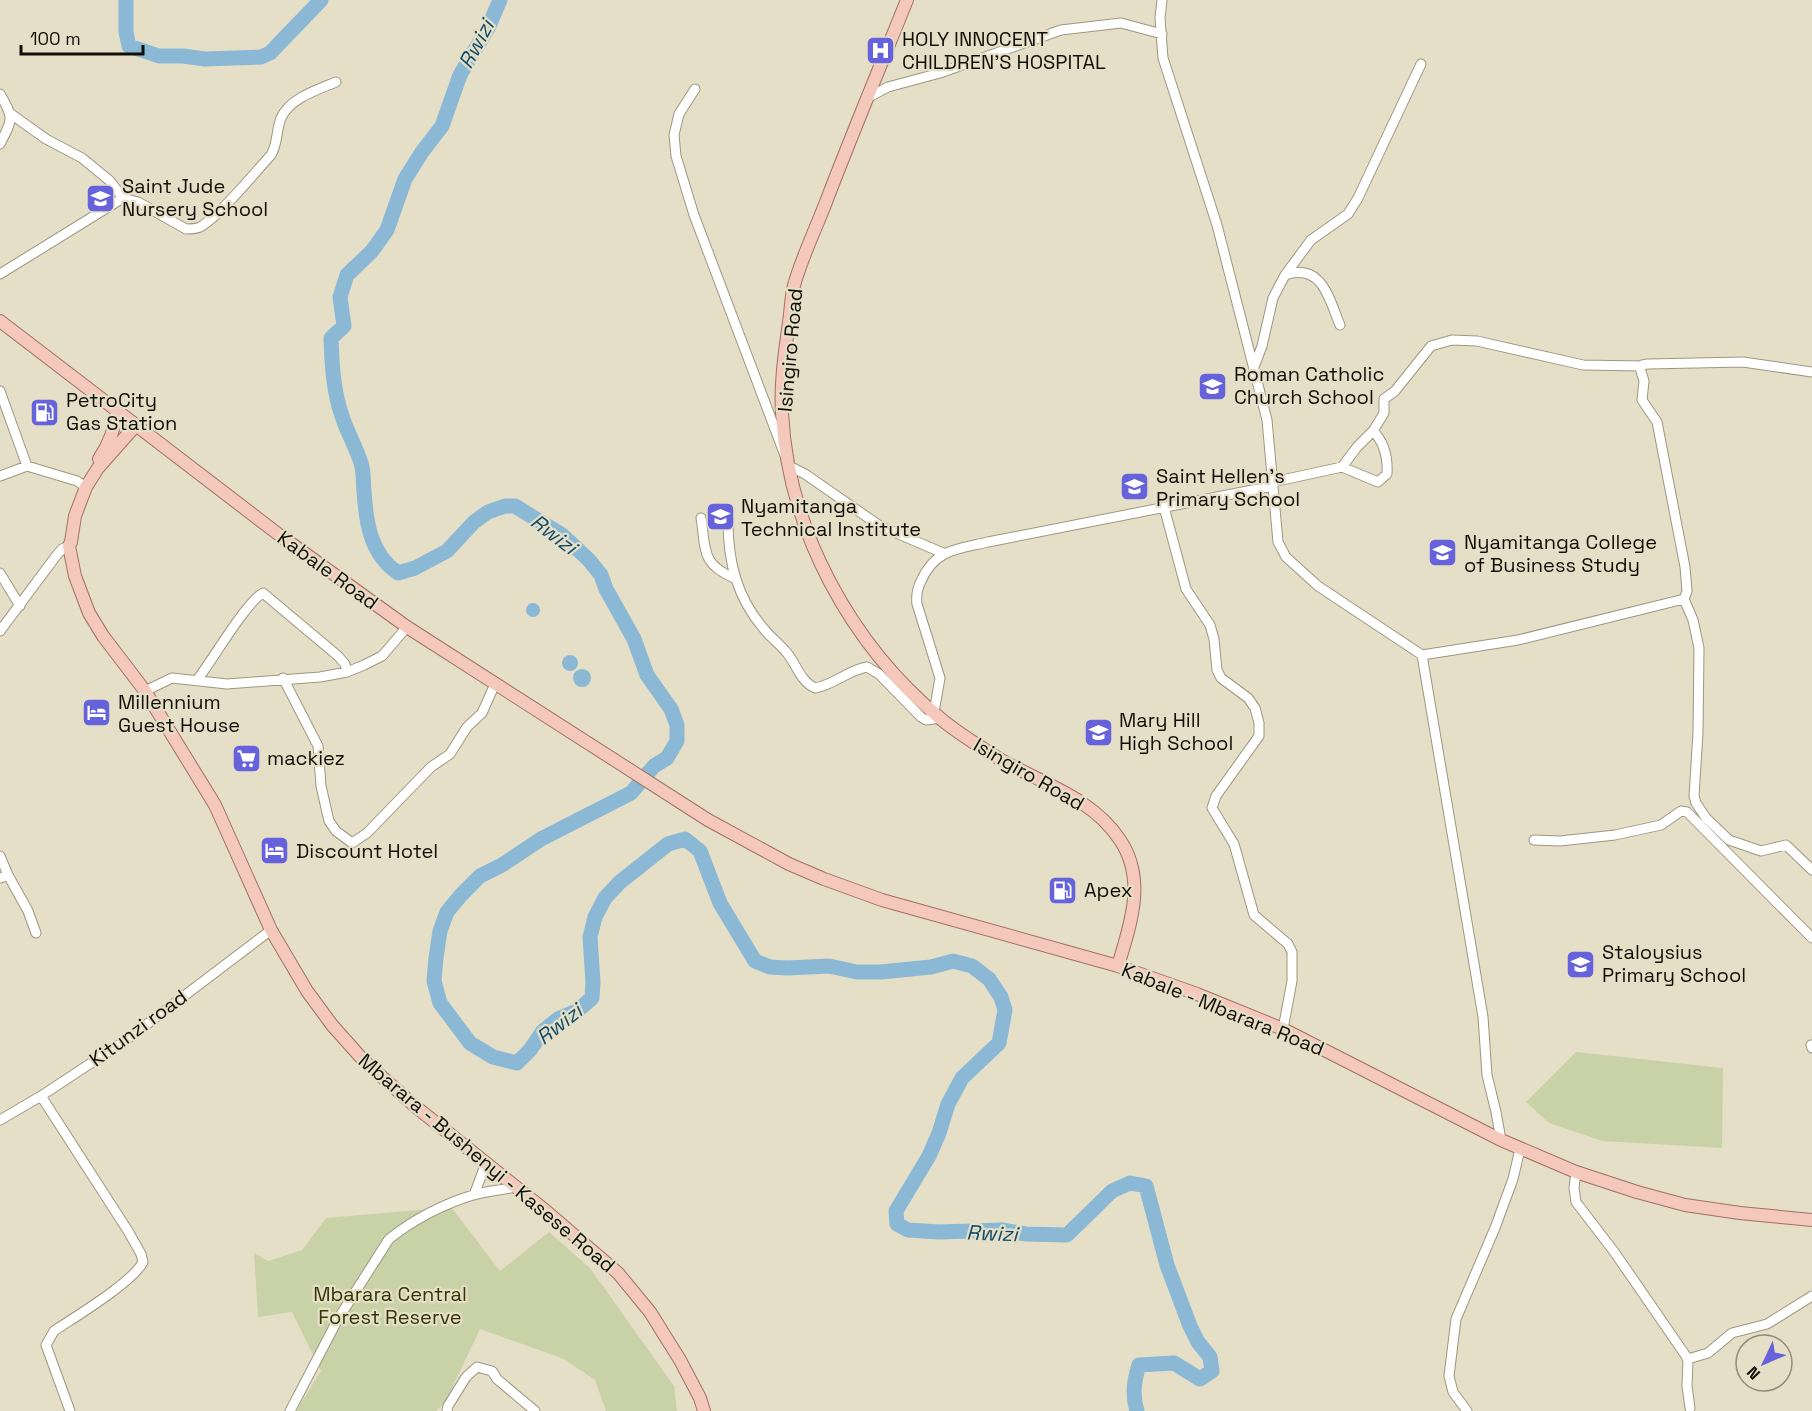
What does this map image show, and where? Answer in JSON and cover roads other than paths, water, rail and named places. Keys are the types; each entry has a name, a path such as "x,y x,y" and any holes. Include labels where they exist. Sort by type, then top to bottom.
{"main road":[{"name":"Isingiro Road","path":"907,0 794,284 785,354 782,412 789,466 801,517 825,572 847,613 874,650 937,715 969,740 1082,802 1106,822 1121,841 1132,863 1135,899 1132,919 1118,966"},
{"name":"Kabale Road","path":"0,321 278,534 407,627 671,796"},
{"name":"Mbarara - Bushenyi - Kasese Road","path":"117,411 116,423 106,449 70,514 65,548 72,586 83,612 98,635 145,691 215,805 271,930 307,991 332,1025 364,1061 416,1107 546,1211 618,1273 650,1312 680,1360 700,1398 704,1411"},
{"name":"Mbarara - Bushenyi - Kasese Road","path":"84,486 136,425"},
{"path":"116,449 136,439 156,440"},
{"name":"Kabale - Mbarara Road","path":"671,796 754,845 824,879 882,900 1118,966 1197,994 1283,1029 1501,1140 1575,1172 1637,1192 1686,1204 1740,1214 1812,1220"}],"street":[{"path":"1162,0 1160,18 1163,58 1217,225 1268,420 1278,542 1286,557 1318,586 1422,655 1518,640 1684,599"},
{"path":"867,98 888,87 940,73 1061,30 1121,23 1161,34"},
{"path":"1254,367 1262,346 1273,298 1285,275 1311,240 1348,214 1358,198 1421,64"},
{"path":"0,94 11,114 46,139 82,158 110,182 123,198 138,202 186,229 202,226 217,213 271,155 281,118 289,107 306,95 336,82"},
{"path":"695,89 679,114 674,135 676,156 698,225 789,466 805,474 880,526 943,554"},
{"path":"0,144 9,127 11,114"},
{"path":"0,274 123,198"},
{"path":"1285,275 1292,272 1316,277 1324,286 1340,325"},
{"path":"728,521 728,543 734,578 744,601 764,629 788,654 802,679 815,688 822,687 858,668 867,666 879,674 926,720 937,715 940,678 916,604 916,596 927,567 943,554 988,542 1273,484 1342,466 1373,431 1384,413 1384,399 1395,391 1431,346 1452,340 1477,340 1584,365 1641,366 1694,362 1743,362 1812,372"},
{"path":"1641,366 1644,381 1642,400 1656,422 1685,567 1687,591 1684,599 1693,620 1699,648 1698,734 1694,796 1696,803 1706,818 1729,840 1761,851 1786,845 1812,870"},
{"path":"0,391 27,466"},
{"path":"1342,466 1378,482 1387,474 1388,463 1384,447 1373,431"},
{"path":"0,477 27,466 77,481 84,486"},
{"path":"1164,507 1186,589 1210,625 1214,639 1217,670 1221,678 1248,698 1255,708 1259,723 1259,736 1216,796 1212,808 1234,844 1254,915 1288,944 1292,952 1292,981 1283,1029"},
{"path":"701,518 706,556 713,566 734,578"},
{"path":"0,631 65,548"},
{"path":"0,573 20,606"},
{"path":"197,680 243,614 263,593 338,656 345,664 347,672"},
{"path":"145,691 172,678 227,684 320,677 347,672 382,656 407,627"},
{"path":"1422,655 1483,1017 1487,1075 1501,1140"},
{"path":"283,678 318,746 321,786 329,821 336,831 352,843 367,833 431,767 450,754 467,727 482,713 495,684"},
{"path":"1534,840 1560,841 1615,835 1661,825 1681,811 1687,812 1812,938"},
{"path":"0,856 4,877 28,911 36,933"},
{"name":"Kitunzi road","path":"0,1120 126,1040 271,930"},
{"path":"41,1096 128,1231 143,1262 140,1269 99,1301 54,1331 49,1338 46,1345 70,1411"},
{"path":"1467,1411 1453,1392 1449,1376 1456,1319 1495,1228 1513,1179 1520,1149"},
{"path":"474,1195 486,1163"},
{"path":"1575,1172 1576,1202 1680,1344 1688,1359 1687,1386 1690,1408"},
{"path":"290,1411 338,1319 389,1239 440,1208 474,1195 516,1187"},
{"path":"1688,1359 1708,1353 1732,1333 1767,1324 1812,1296"},
{"path":"447,1411 466,1377 477,1367 492,1371 497,1379 535,1411"}],"water":[{"path":"533,603 538,605 540,610 538,615 533,617 528,615 526,610 528,605"},
{"path":"567,655 573,655 578,663 576,669 567,671 562,666 562,660"},
{"path":"582,669 588,672 591,678 588,684 582,687 576,684 573,678 576,672"}],"waterway":[{"name":"Rwizi","path":"126,0 126,32 129,46 159,56 205,59 261,57 270,53 321,0"},
{"name":"Rwizi","path":"500,0 488,28 460,75 442,126 405,179 387,230 372,251 347,275 340,297 344,326 331,338 339,406 362,466 366,514 371,536 381,557 389,565 398,573 415,568 447,551 474,522 488,512 505,506 515,506 562,535 589,560 601,575 606,589 634,639 647,675 671,709 677,725 677,741 667,758 654,766 631,793 541,839 502,865 480,876 461,895 447,912 440,931 434,981 440,1003 470,1043 493,1057 517,1063 530,1050 543,1031 558,1019 577,1011 592,998 590,937 595,917 605,898 620,882 668,844 685,839 700,851 720,903 755,961 770,967 829,966 857,972 931,967 953,961 972,966 989,979 1001,997 1005,1010 999,1043 962,1078 948,1104 929,1156 896,1211 897,1224 908,1230 939,1232 1001,1230 1026,1234 1067,1235 1112,1191 1130,1183 1146,1186 1167,1265 1190,1326 1198,1342 1210,1357 1212,1371 1200,1379 1174,1363 1139,1365 1134,1388 1137,1411"}],"place":[{"name":"HOLY INNOCENT CHILDREN'S HOSPITAL","path":"881,50"},
{"name":"Saint Jude Nursery School","path":"101,198"},
{"name":"Roman Catholic Church School","path":"1213,386"},
{"name":"PetroCity Gas Station","path":"45,412"},
{"name":"Saint Hellen's Primary School","path":"1135,487"},
{"name":"Nyamitanga Technical Institute","path":"720,517"},
{"name":"Nyamitanga College of Business Study","path":"1443,553"},
{"name":"Millennium Guest House","path":"97,713"},
{"name":"Mary Hill High School","path":"1098,732"},
{"name":"mackiez","path":"246,758"},
{"name":"Discount Hotel","path":"275,851"},
{"name":"Apex","path":"1063,890"},
{"name":"Staloysius Primary School","path":"1581,964"}],"park label":[{"name":"Mbarara Central Forest Reserve","path":"390,1306"}]}
